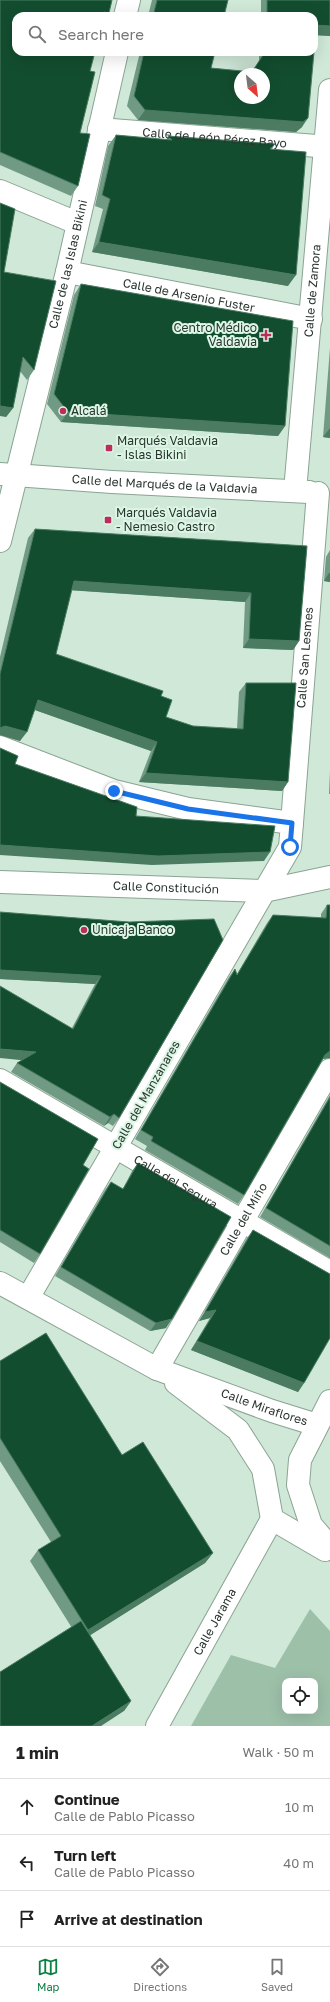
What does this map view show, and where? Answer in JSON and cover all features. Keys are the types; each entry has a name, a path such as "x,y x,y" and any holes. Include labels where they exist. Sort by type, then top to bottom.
{"street":[{"path":"126,12 129,0"},
{"name":"Calle de las Islas Bikini","path":"0,541 8,475 67,272 116,56"},
{"name":"Calle de Zamora","path":"295,491 328,146 330,90"},
{"name":"Calle de León Pérez Bayo","path":"99,129 328,146"},
{"path":"0,191 77,223"},
{"name":"Calle de Arsenio Fuster","path":"67,272 311,319"},
{"name":"Calle del Marqués de la Valdavia","path":"8,475 324,493"},
{"name":"Calle San Lesmes","path":"264,891 290,847 324,493"},
{"path":"0,747 114,791 188,809 292,823"},
{"name":"Calle Constitución","path":"0,882 264,891 330,877"},
{"name":"Calle del Manzanares","path":"28,1298 264,891"},
{"name":"Calle del Miño","path":"157,1369 330,1070"},
{"name":"Calle del Segura","path":"0,1080 330,1272"},
{"name":"Calle Miraflores","path":"0,1283 157,1369 238,1430 263,1469 272,1519"},
{"name":"Calle Miraflores","path":"157,1369 272,1411 317,1425 300,1460 298,1485 311,1525 330,1547"},
{"path":"317,1425 330,1401"},
{"path":"272,1519 282,1519 311,1525"},
{"path":"272,1519 330,1554"},
{"name":"Calle Jarama","path":"158,1726 272,1519"}],"green space":[{"path":"310,1609 330,1631 330,1726 191,1726 231,1655 275,1668"}],"building":[{"path":"0,0 112,0 109,12 12,12 12,56 94,56 90,71 95,72 80,133 90,134 78,186 0,152"},
{"path":"157,0 228,0 225,12 154,12"},
{"path":"267,0 330,0 330,26 318,25 318,12 267,12"},
{"path":"143,56 214,56 211,68 234,70 234,104 270,104 270,68 255,68 262,56 314,56 308,118 303,122 145,110 134,96"},
{"path":"116,135 172,140 168,136 275,144 270,149 306,152 296,275 99,242 110,199 102,195"},
{"path":"0,203 15,209 4,272 56,281 34,370 23,357 13,408 0,406"},
{"path":"81,284 293,321 285,426 68,412 54,394"},
{"path":"35,529 307,546 299,641 249,639 251,593 74,581 56,654 163,691 161,696 172,700 166,717 193,726 243,729 246,683 296,683 288,782 146,773 157,742 38,700 27,732 5,726 0,728 0,674"},
{"path":"0,748 18,756 15,764 137,807 136,816 275,826 270,852 158,856 0,845"},
{"path":"327,905 330,905 330,1051 325,1055 244,1195 151,1141 153,1137 141,1130 235,969 237,975 273,915 326,918"},
{"path":"0,912 129,922 214,919 223,940 119,1118 114,1114 110,1117 17,1063 36,1052 0,1049 0,986 73,1029 101,976 0,970"},
{"path":"0,1082 98,1139 83,1165 89,1169 40,1254 0,1230"},
{"path":"330,1097 330,1246 266,1208"},
{"path":"138,1163 231,1217 172,1319 156,1323 61,1267 111,1182 123,1189"},
{"path":"253,1230 330,1274 330,1338 304,1383 197,1341 216,1310 205,1312"},
{"path":"46,1333 122,1455 143,1442 213,1553 88,1630 38,1550 61,1536 0,1438 0,1361"},
{"path":"81,1621 131,1701 92,1726 0,1726 0,1672"}],"place":[{"name":"Centro Médico Valdavia","path":"266,335"},
{"name":"Alcalá","path":"63,411"},
{"name":"Marqués Valdavia - Islas Bikini","path":"109,448"},
{"name":"Marqués Valdavia - Nemesio Castro","path":"108,520"},
{"name":"Unicaja Banco","path":"84,930"}],"route":[{"path":"114,791 188,809 292,823 290,847"}]}
